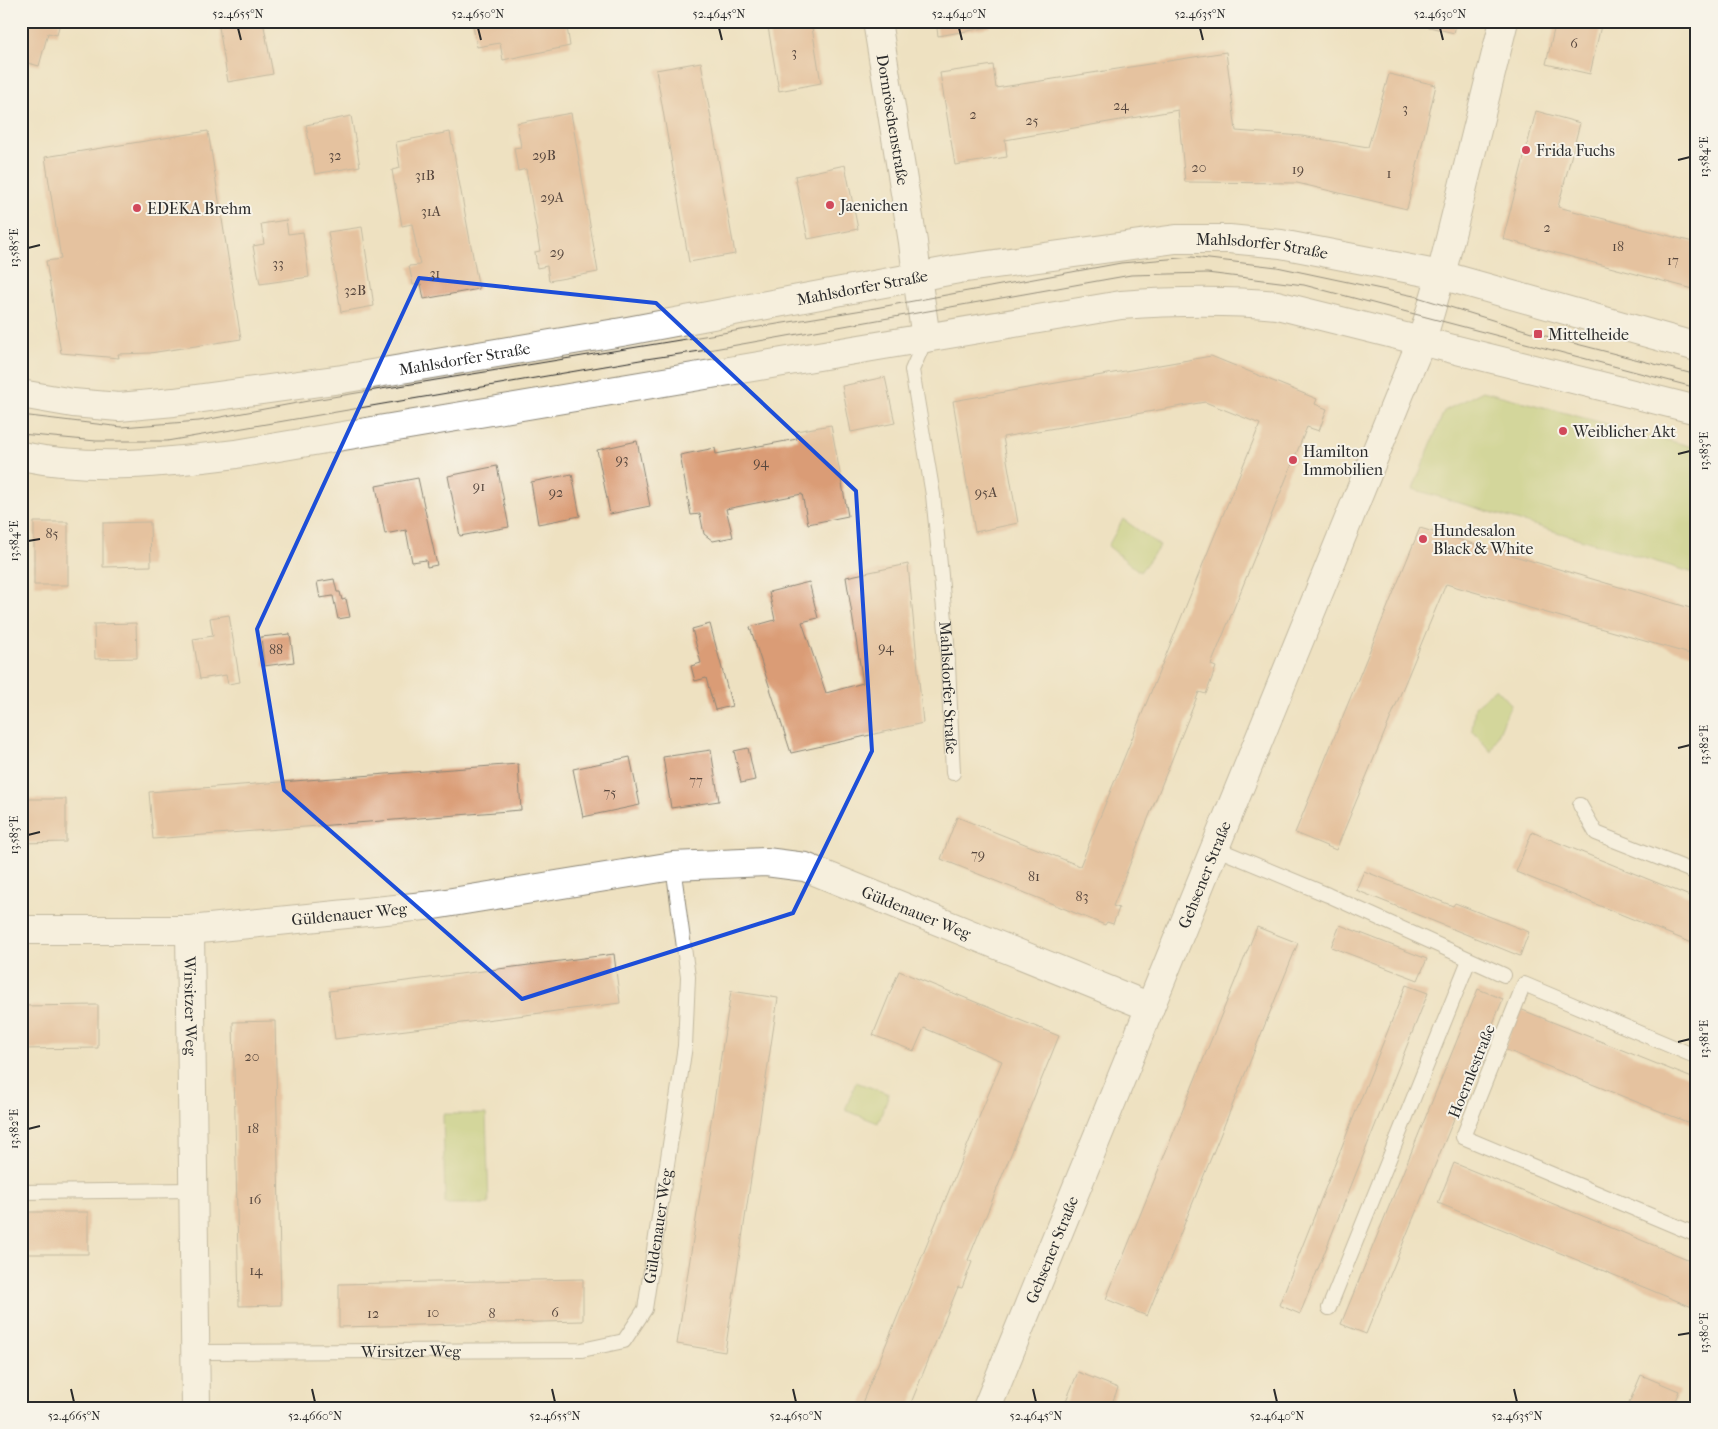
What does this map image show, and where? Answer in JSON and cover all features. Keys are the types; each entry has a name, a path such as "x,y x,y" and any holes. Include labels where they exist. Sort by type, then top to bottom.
{"main road":[{"name":"Dornröschenstraße","path":"877,21 912,233 926,338"},
{"path":"1441,276 1504,21"},
{"name":"Mahlsdorfer Straße","path":"21,394 73,403 119,406 174,402 342,379 584,338 917,277 1133,243 1176,239 1229,239 1281,244 1441,276 1697,347"},
{"name":"Gehsener Straße","path":"987,1408 1422,340 1441,276"},
{"path":"21,456 78,464 126,466 236,454 1121,305 1224,300 1277,305 1697,410"},
{"name":"Güldenauer Weg","path":"21,930 190,930 434,905 673,866 766,862 805,867 1150,1007"},
{"name":"Wirsitzer Weg","path":"190,930 196,1408"}],"lane":[{"name":"Mahlsdorfer Straße","path":"926,338 912,370 933,495 947,642 953,773"},
{"path":"1580,805 1596,833 1697,873"},
{"path":"1215,848 1328,895 1504,976"},
{"name":"Güldenauer Weg","path":"624,1341 645,1308 685,1046 688,977 673,866"},
{"path":"1329,1308 1469,960"},
{"name":"Hoernlestraße","path":"1697,1057 1524,984 1463,1137 1697,1235"},
{"path":"21,1192 194,1190"},
{"name":"Wirsitzer Weg","path":"196,1352 582,1350 624,1341"}],"highlighted area":[{"path":"419,278 656,303 856,491 872,751 793,913 522,999 284,790 257,629"}],"green space":[{"path":"1483,391 1697,448 1697,574 1413,489 1444,411"},
{"path":"1123,519 1160,546 1140,572 1108,546"},
{"path":"1496,688 1511,704 1491,752 1472,730 1475,706"},
{"path":"856,1082 889,1094 878,1123 845,1110"},
{"path":"443,1114 486,1114 489,1204 445,1204"}],"building":[{"path":"21,21 60,22 57,35 48,33 39,66 21,61"},
{"path":"251,21 263,21 273,74 228,82 219,27"},
{"path":"472,21 566,21 570,46 503,60 500,43 477,47"},
{"path":"613,21 632,21 633,22 614,26"},
{"path":"767,21 811,21 821,83 779,91"},
{"path":"936,21 989,21 990,27 938,36"},
{"path":"1405,21 1457,21 1454,33"},
{"path":"1556,21 1602,21 1590,74 1546,64"},
{"path":"1226,52 1236,131 1302,136 1368,147 1389,74 1436,85 1407,209 1297,183 1185,182 1178,110 1005,140 1007,157 955,165 940,73 993,65 996,88"},
{"path":"701,62 735,254 689,262 656,70"},
{"path":"1536,111 1580,123 1558,207 1697,243 1697,290 1503,239"},
{"path":"571,113 598,272 549,281 547,266 537,268 535,252 540,251 526,169 518,171 514,148 521,147 517,123"},
{"path":"351,116 360,166 315,174 306,125"},
{"name":"EDEKA Brehm","path":"208,131 241,339 150,353 118,354 119,358 61,353 46,261 61,259 45,157"},
{"path":"450,132 479,289 424,299 421,284 413,285 409,266 420,265 412,224 402,226 392,170 400,168 396,142"},
{"path":"845,165 858,229 808,239 795,176"},
{"path":"286,220 288,234 303,232 309,277 260,284 253,246 264,244 261,224"},
{"path":"362,227 374,306 341,312 328,232"},
{"path":"1211,356 1317,399 1315,404 1327,409 1319,431 1307,427 1211,665 1216,667 1206,694 1199,692 1113,906 1119,908 1113,924 1107,922 1105,925 941,859 957,817 1080,866 1260,424 1205,402 1003,437 1018,523 975,532 953,401"},
{"path":"885,377 895,423 851,432 842,386"},
{"path":"831,425 848,516 808,524 802,494 726,509 733,537 713,541 704,534 700,514 691,515 680,455 715,448 716,454 797,439 796,431"},
{"path":"637,441 650,506 610,514 597,450"},
{"path":"497,466 509,527 460,536 448,476"},
{"path":"572,474 580,516 538,524 531,482"},
{"path":"418,478 437,565 427,567 426,560 412,562 406,530 385,534 376,486"},
{"path":"34,522 68,522 68,585 34,585"},
{"path":"150,522 151,566 103,567 103,523"},
{"path":"1420,528 1697,610 1697,656 1446,584 1336,850 1295,833"},
{"path":"908,564 923,723 791,753 750,627 775,620 769,592 809,582 818,618 802,622 826,693 863,683 846,577"},
{"path":"334,579 337,592 340,592 342,600 346,599 350,617 338,619 333,596 320,598 317,582"},
{"path":"229,615 240,682 228,684 226,675 200,679 193,639 213,636 210,618"},
{"path":"136,623 137,658 95,659 94,624"},
{"path":"710,624 732,706 715,710 706,678 695,681 691,666 701,663 692,629"},
{"path":"290,634 294,662 264,666 261,637"},
{"path":"748,748 755,780 741,783 734,751"},
{"path":"711,750 719,801 671,808 663,757"},
{"path":"630,757 640,805 583,817 573,769"},
{"path":"518,764 521,810 153,839 149,792"},
{"path":"21,799 66,799 66,842 21,843"},
{"path":"1532,832 1697,899 1697,945 1516,872"},
{"path":"1364,871 1453,906 1455,903 1529,932 1520,956 1356,890"},
{"path":"1340,925 1427,959 1418,980 1331,947"},
{"path":"1257,927 1298,943 1147,1316 1106,1299"},
{"path":"614,954 620,1003 335,1039 329,991"},
{"path":"899,971 1059,1036 968,1260 972,1262 962,1288 958,1287 909,1408 860,1408 1002,1061 924,1028 914,1051 873,1035"},
{"path":"1406,985 1428,993 1300,1314 1279,1305"},
{"path":"1478,989 1503,999 1366,1334 1341,1324"},
{"path":"731,991 778,998 725,1352 677,1344"},
{"path":"98,1005 98,1048 21,1049 21,1006"},
{"path":"1520,1009 1697,1080 1697,1126 1504,1049"},
{"path":"275,1021 281,1305 239,1306 233,1022"},
{"path":"1454,1163 1697,1263 1697,1309 1438,1203"},
{"path":"21,1212 88,1212 88,1254 21,1254"},
{"path":"583,1279 583,1321 339,1327 339,1284"},
{"path":"1078,1372 1118,1388 1110,1408 1063,1408"},
{"path":"1641,1375 1679,1391 1672,1408 1627,1408"}],"tram line":[{"path":"21,415 122,427 199,421 308,401 875,308 1121,263 1192,257 1277,267 1414,296 1538,334 1697,375"},
{"path":"21,434 96,441 167,441 714,349 1131,275 1207,273 1304,285 1697,388"}],"place":[{"name":"Frida Fuchs","path":"1526,150"},
{"name":"Jaenichen","path":"830,205"},
{"name":"EDEKA Brehm","path":"137,208"},
{"name":"Mittelheide","path":"1538,334"},
{"name":"Weiblicher Akt","path":"1563,431"},
{"name":"Hamilton Immobilien","path":"1293,460"},
{"name":"Hundesalon Black & White","path":"1423,539"}]}
